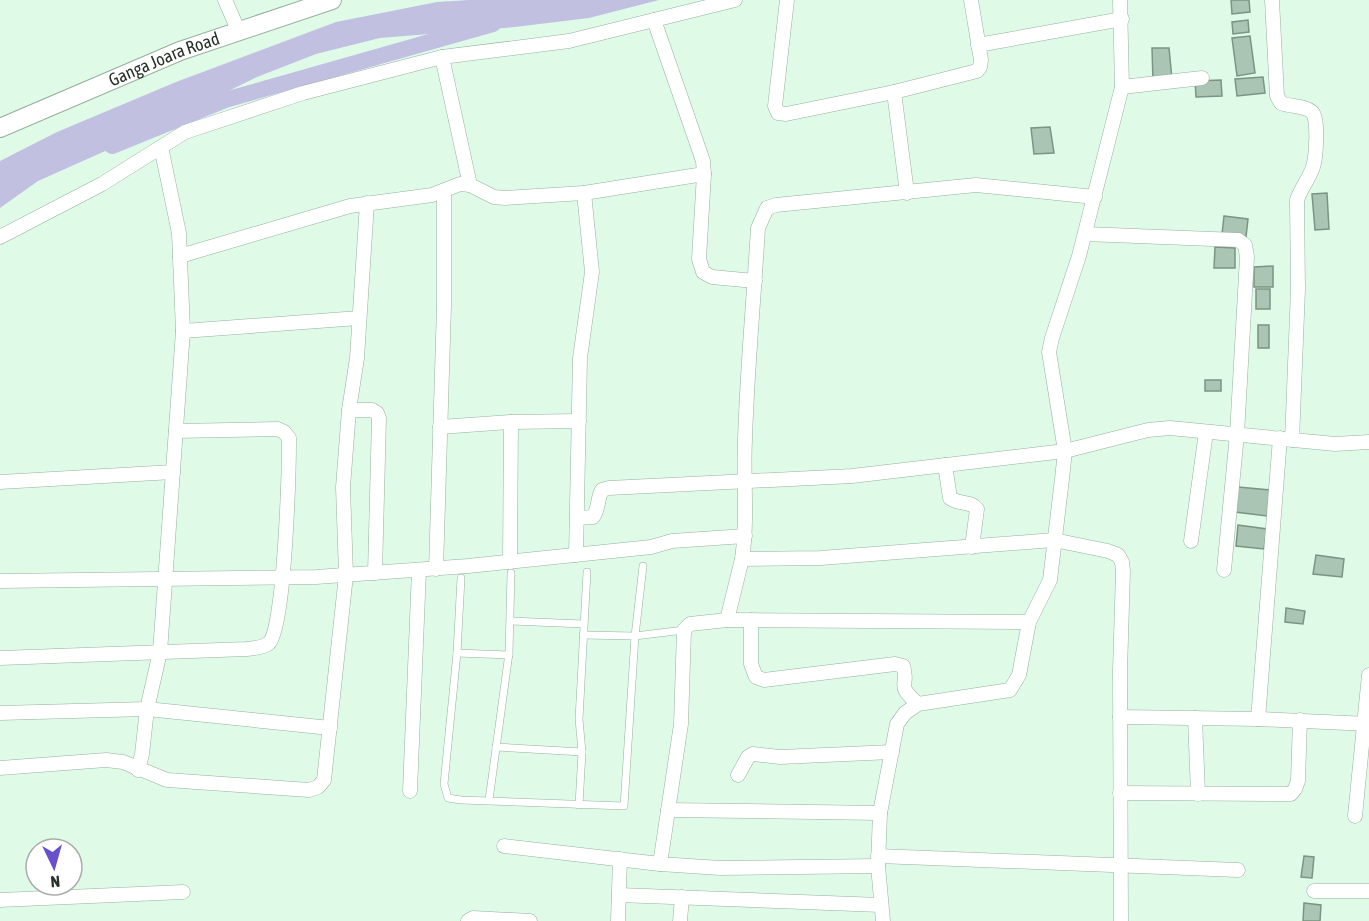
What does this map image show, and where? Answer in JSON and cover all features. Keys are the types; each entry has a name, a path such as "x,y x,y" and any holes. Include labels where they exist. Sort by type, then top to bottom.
{"main road":[{"name":"Ganga Joara Road","path":"0,128 180,51 332,0"}],"street":[{"path":"225,0 239,32"},
{"path":"0,237 102,184 185,132 303,93 442,57 568,41 735,0"},
{"path":"787,0 775,106 778,113 786,114 894,92 977,71 980,67 971,0"},
{"path":"883,921 878,861 880,813 897,724 905,713 918,704 1010,690 1019,675 1029,622 1050,580 1065,451 1049,352 1085,234 1122,87 1120,0"},
{"path":"1258,719 1286,439 1298,289 1297,200 1313,165 1316,120 1313,113 1304,108 1281,103 1277,96 1272,0"},
{"path":"654,20 703,161 699,259 703,272 712,277 755,281"},
{"path":"978,45 1122,20"},
{"path":"442,57 470,185"},
{"path":"1122,87 1202,78"},
{"path":"894,92 907,193"},
{"path":"138,770 159,652 183,331 179,233 161,147"},
{"path":"180,256 350,206 432,195 460,184 470,185 494,197 505,198 584,193 704,174"},
{"path":"727,620 746,536 745,431 758,228 767,208 776,205 975,185 1095,196"},
{"path":"436,569 444,306 444,191"},
{"path":"576,555 580,358 592,272 584,193"},
{"path":"0,768 106,760 123,762 166,780 309,790 318,787 324,780 346,575 342,501 349,410 357,358 367,203"},
{"path":"1085,234 1238,240 1245,245 1237,434 1224,570"},
{"path":"183,331 359,318"},
{"path":"349,410 372,410 377,412 379,418 375,573"},
{"path":"440,427 579,421"},
{"path":"510,568 511,423"},
{"path":"577,518 593,517 597,511 599,495 602,490 609,488 852,476 1065,451 1148,430 1170,428 1335,444 1369,442"},
{"path":"0,658 247,649 258,648 269,643 274,634 283,577 289,438 278,429 176,431"},
{"path":"1191,541 1206,432"},
{"path":"945,465 950,498 956,503 967,502 977,509 972,547"},
{"path":"0,482 173,472"},
{"path":"0,581 283,577 436,569 510,568 576,555 651,547 672,542 746,536"},
{"path":"742,559 802,560 1054,540 1118,555 1122,562 1121,921"},
{"path":"410,790 419,570"},
{"path":"660,864 681,723 684,630 690,624 727,620 1029,622"},
{"path":"751,620 752,664 756,676 764,680 895,664 903,666 905,672 903,684 906,693 918,704"},
{"path":"1354,816 1366,724 1369,675"},
{"path":"0,713 147,710 330,728"},
{"path":"1120,717 1300,720 1366,724"},
{"path":"1195,718 1198,794"},
{"path":"1120,793 1291,794 1298,781 1300,720"},
{"path":"738,775 753,754 780,757 892,752"},
{"path":"668,810 880,813"},
{"path":"504,846 620,860 720,868 878,861 1238,870"},
{"path":"618,921 620,860"},
{"path":"1314,891 1369,891"},
{"path":"0,900 183,892"},
{"path":"619,895 881,904"},
{"path":"680,921 682,897"},
{"path":"468,921 473,918 530,921"}],"lane":[{"path":"460,578 457,653 444,784 448,798 624,806 634,636 643,566"},
{"path":"489,800 509,655 510,568"},
{"path":"579,805 582,752 579,719 587,572"},
{"path":"511,621 584,624"},
{"path":"583,635 634,636 684,630"},
{"path":"457,653 509,655"},
{"path":"496,747 582,752"}],"water":[{"path":"659,0 589,18 515,27 380,38 316,54 257,77 112,148 38,181 0,208 0,161 57,132 176,82 336,22 437,2"}],"building":[{"path":"1231,0 1249,0 1250,12 1232,14"},
{"path":"1248,20 1249,32 1233,34 1232,22"},
{"path":"1250,36 1255,73 1237,76 1232,38"},
{"path":"1152,48 1169,48 1172,79 1153,81"},
{"path":"1263,77 1265,93 1237,96 1235,79"},
{"path":"1221,80 1222,96 1196,97 1195,81"},
{"path":"1050,127 1054,153 1034,154 1031,128"},
{"path":"1327,193 1329,229 1315,230 1312,194"},
{"path":"1224,216 1248,219 1246,237 1222,234"},
{"path":"1215,247 1235,248 1235,268 1214,268"},
{"path":"1273,266 1273,287 1254,287 1254,267"},
{"path":"1256,289 1270,289 1270,309 1256,309"},
{"path":"1258,325 1269,325 1269,348 1258,348"},
{"path":"1205,380 1221,380 1221,391 1205,391"},
{"path":"1238,487 1270,490 1267,516 1235,512"},
{"path":"1238,525 1267,529 1264,549 1236,546"},
{"path":"1316,555 1344,559 1342,577 1313,574"},
{"path":"1286,608 1305,611 1303,624 1285,622"},
{"path":"1304,856 1314,857 1312,878 1301,877"},
{"path":"1304,903 1321,905 1320,921 1303,921"}],"waterway":[{"path":"112,146 225,100 493,24"}]}
